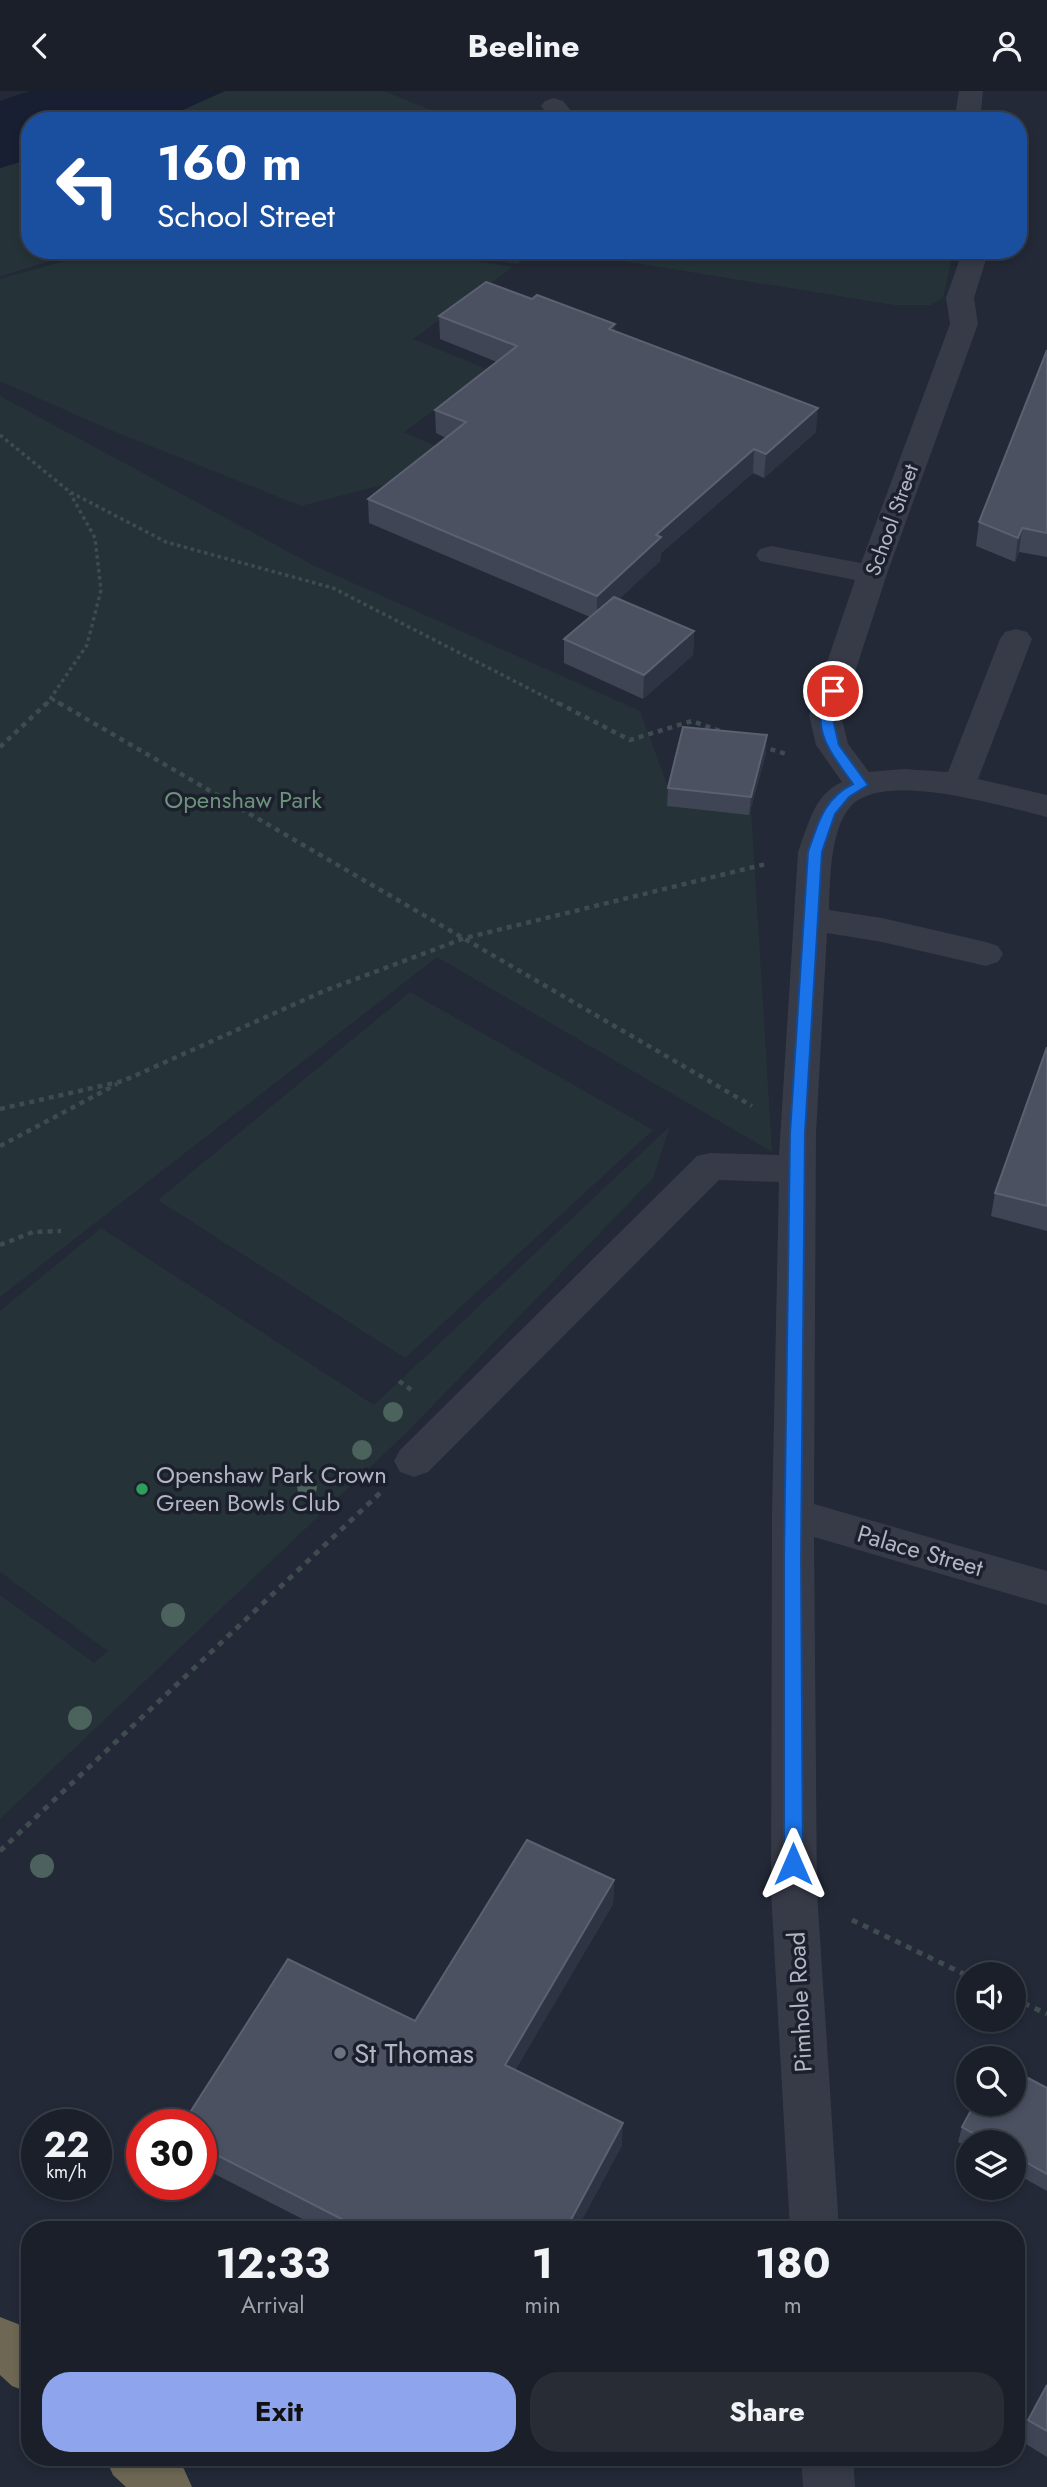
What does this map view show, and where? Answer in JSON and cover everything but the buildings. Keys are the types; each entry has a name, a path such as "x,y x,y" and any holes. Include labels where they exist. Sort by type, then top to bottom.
{"highway":[{"path":"0,2342 21,2360"},
{"path":"142,2466 166,2487"}],"street":[{"path":"968,112 971,91"},
{"name":"School Street","path":"861,785 832,745 825,715 872,574 964,324 960,298 973,259"},
{"path":"771,555 872,574"},
{"path":"958,785 1017,639"},
{"path":"861,785 904,779 958,785 1047,806"},
{"name":"Pimhole Road","path":"814,2221 794,1892 793,1514 797,1151 815,852 833,805 844,794 861,785"},
{"path":"810,919 882,930 986,954"},
{"path":"414,1461 710,1166 797,1151"},
{"name":"Palace Street","path":"793,1514 1047,1588"},
{"path":"828,2466 829,2487"}],"path":[{"path":"0,435 70,492 166,542 333,588 630,740 692,721 727,734"},
{"path":"0,747 52,699 87,645 101,590 95,538 70,492"},
{"path":"52,699 465,938 797,1151"},
{"path":"750,742 785,755 800,744 832,745"},
{"path":"0,1146 123,1081 324,991 465,938 815,852"},
{"path":"0,1109 123,1081"},
{"path":"0,1245 33,1232 61,1231"},
{"path":"0,1851 414,1461"},
{"path":"794,1892 956,1970"},
{"path":"1026,2004 1047,2014"}],"green space":[{"path":"225,91 384,91 436,112 178,112"},
{"path":"21,162 21,259 58,259 0,276 0,168"},
{"path":"71,259 463,259 513,267 413,339 489,370 404,432 438,447 398,481 301,506 108,429 0,381 0,279"},
{"path":"484,259 522,259 518,264"},
{"path":"610,259 952,259 943,298 931,305 894,305"},
{"name":"Openshaw Park","path":"0,396 313,565 640,711 669,790 692,805 751,809 772,1152 437,957 0,1297"},
{"path":"410,992 653,1130 405,1358 158,1200"},
{"name":"Openshaw Park Crown Green Bowls Club","path":"670,1126 653,1178 407,1432 0,1819 0,1595 94,1663 108,1651 0,1572 0,1311 101,1228 374,1405"}],"water":[{"path":"30,91 225,91 178,112 21,112 21,162 0,168 0,101"}],"place":[{"name":"Openshaw Park Crown Green Bowls Club","path":"142,1489"},
{"name":"St Thomas","path":"340,2053"}],"route":[{"path":"793,1864 798,1133 810,919 815,852 828,813 838,798 861,785 832,745 825,715 833,691"}]}
